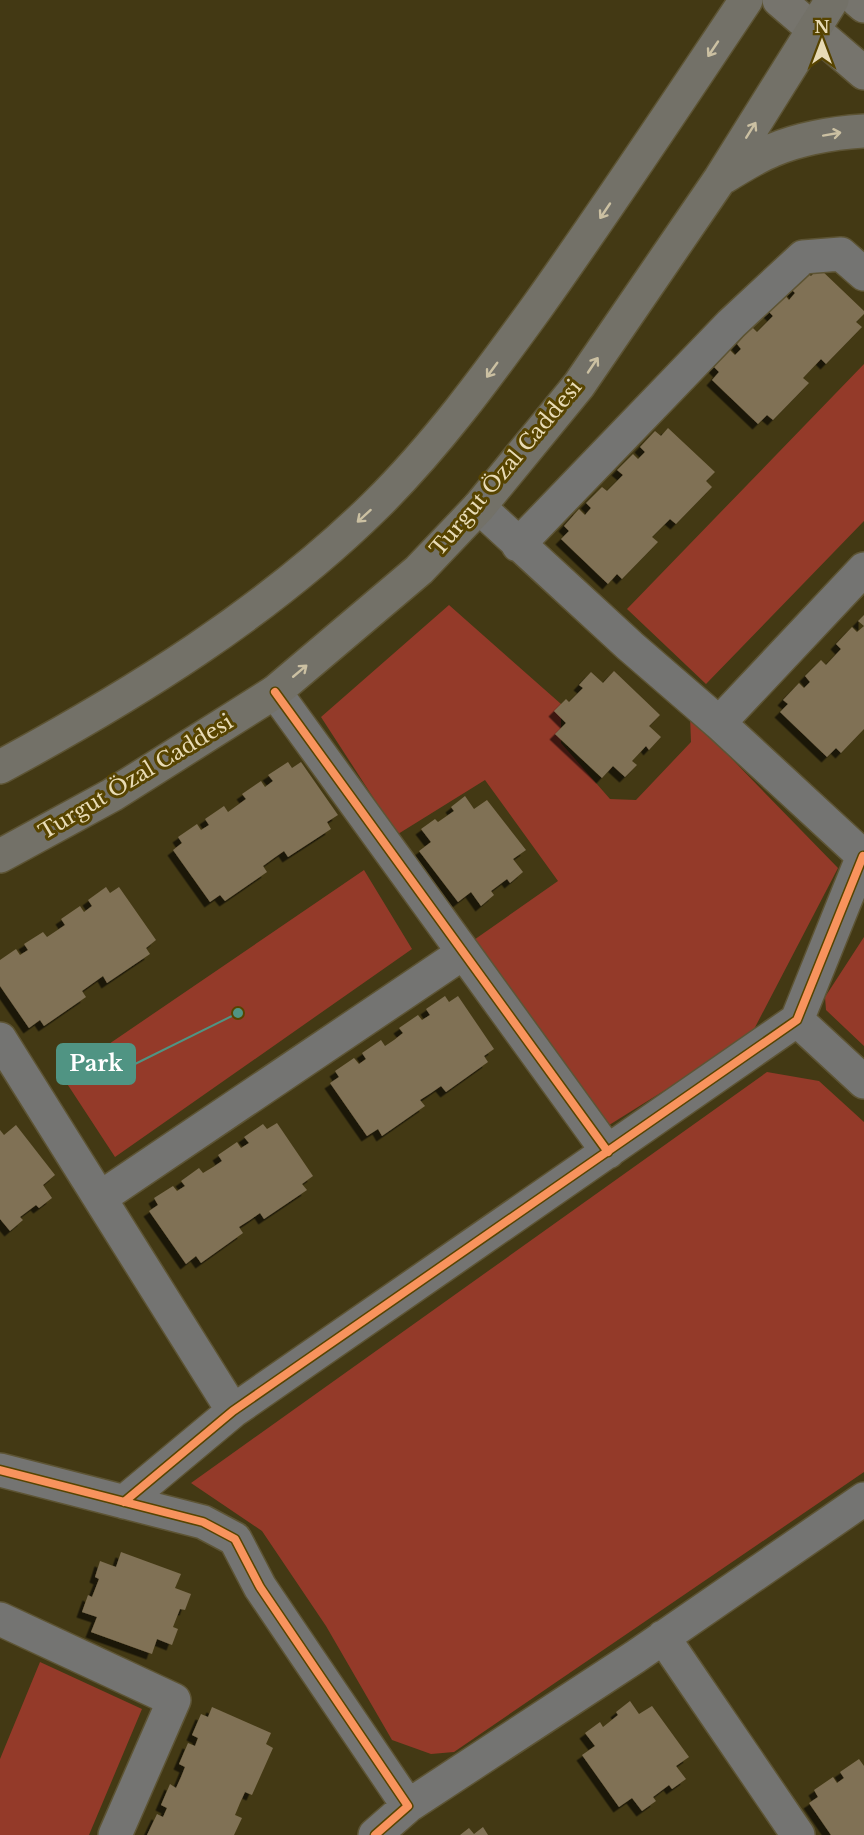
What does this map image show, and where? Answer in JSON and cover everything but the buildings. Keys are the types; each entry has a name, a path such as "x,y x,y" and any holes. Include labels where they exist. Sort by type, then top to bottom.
{"main road":[{"path":"0,767 115,702 176,663 280,587 328,549 374,507 413,466 486,377 599,221 746,0"},
{"name":"Turgut Özal Caddesi","path":"0,856 112,795 275,692 419,570 479,507 579,385 720,179 832,0"},
{"path":"720,179 773,150 790,144 833,133 864,131"}],"street":[{"path":"779,0 864,73"},
{"path":"857,0 864,6"},
{"path":"518,545 731,324 803,257 841,254 864,274"},
{"path":"124,1502 233,1411 797,1020 863,856 518,545 479,507"},
{"path":"718,723 864,569"},
{"path":"275,692 609,1152"},
{"path":"100,1198 463,953"},
{"path":"797,1020 864,1082"},
{"path":"0,1039 233,1411"},
{"path":"0,1470 203,1522 235,1539 260,1587 408,1806"},
{"path":"375,1835 408,1806 663,1637 864,1499"},
{"path":"0,1619 174,1700 115,1835"},
{"path":"663,1637 798,1835"}],"shaded area":[{"path":"864,364 864,521 706,684 627,609"},
{"path":"449,605 561,704 561,743 610,799 636,800 691,742 690,716 838,868 750,1037 606,1127 471,942 558,881 485,780 390,839 380,808 321,717"},
{"path":"364,870 412,949 115,1157 62,1076"},
{"path":"864,937 864,1046 826,1010 825,997"},
{"path":"767,1072 819,1081 864,1122 864,1472 454,1752 431,1754 392,1740 326,1626 262,1531 191,1483"},
{"path":"40,1662 142,1709 89,1835 0,1835 0,1759"}],"cycle path":[{"path":"275,692 608,1152"},
{"path":"124,1502 233,1411 797,1020 863,856"},
{"path":"0,1470 203,1522 235,1539 260,1587 408,1806 375,1835"}],"place":[{"name":"Park","path":"238,1013"}]}
